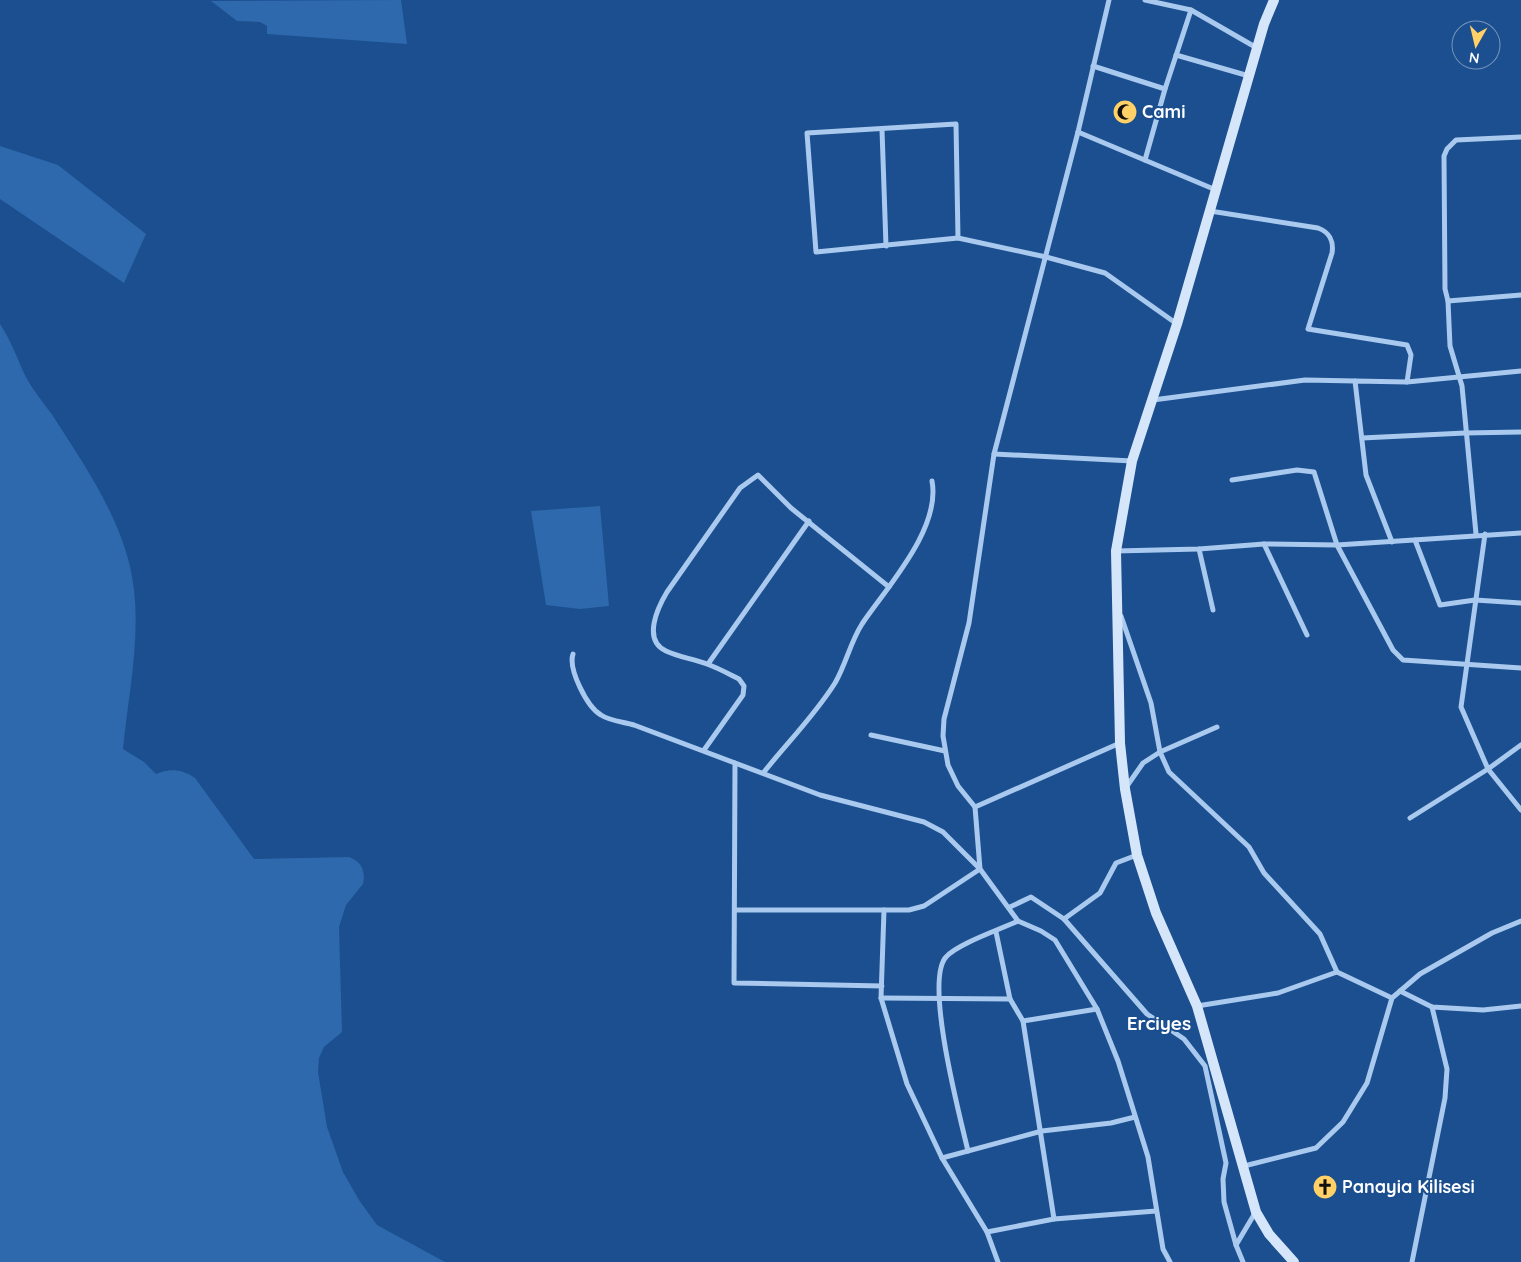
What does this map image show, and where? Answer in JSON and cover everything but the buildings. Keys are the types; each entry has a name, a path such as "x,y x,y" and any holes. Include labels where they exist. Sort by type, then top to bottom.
{"street":[{"path":"980,869 975,807 958,786 945,751 944,719 969,623 994,454 1078,132 1109,0"},
{"path":"1145,0 1191,10 1257,48"},
{"path":"1264,24 1266,0"},
{"path":"1243,1262 1236,1245 1224,1202 1226,1163 1210,1066 1197,1006 1156,913 1137,855 1125,789 1120,743 1116,552 1132,461 1177,324 1264,24 1274,0"},
{"path":"1145,160 1165,89 1191,10"},
{"path":"1176,55 1249,76"},
{"path":"1093,66 1165,89"},
{"path":"958,238 956,124 882,130 807,133 816,252 958,238 1046,257 1105,273 1177,324"},
{"path":"882,130 886,246"},
{"path":"1078,132 1216,190"},
{"path":"1476,534 1459,378 1450,346 1448,301 1445,289 1444,156 1447,149 1456,140 1521,137"},
{"path":"1210,211 1318,228 1328,234 1332,242 1332,253 1308,329 1406,345 1411,355 1407,382"},
{"path":"1448,301 1521,295"},
{"path":"1153,400 1305,380 1407,382 1521,371"},
{"path":"1355,381 1366,475 1392,542"},
{"path":"1362,438 1465,432 1521,432"},
{"path":"994,454 1132,461"},
{"path":"1232,480 1297,470 1314,472 1337,545 1397,656 1409,662 1466,663 1521,668"},
{"path":"704,750 743,695 744,689 740,678 708,664 662,649 655,638 654,622 667,592 740,488 758,475 781,499 889,587"},
{"path":"764,772 828,693 841,672 861,626 889,587 922,535 932,505 934,492 932,481"},
{"path":"708,664 809,521"},
{"path":"1116,552 1264,544 1337,545 1476,534 1521,533"},
{"path":"1485,534 1461,706 1488,769 1521,810"},
{"path":"1416,540 1440,606 1475,600 1521,603"},
{"path":"1264,544 1307,635"},
{"path":"1199,549 1213,610"},
{"path":"1117,606 1151,704 1160,752 1169,772 1249,847 1264,873 1320,934 1337,972 1392,998"},
{"path":"573,654 572,670 587,700 599,714 704,750 820,795 935,827 980,869 1010,907 1018,921 1041,930 1055,940 1097,1009 1118,1061 1148,1158 1163,1249 1170,1262"},
{"path":"1125,789 1143,763 1160,752 1217,727"},
{"path":"871,735 945,751"},
{"path":"975,807 1120,743"},
{"path":"1410,818 1488,769 1521,745"},
{"path":"735,763 734,983 882,986"},
{"path":"1064,919 1100,893 1116,863 1137,855"},
{"path":"734,910 909,910 924,906 980,869"},
{"path":"1010,907 1031,897 1064,919 1148,1014 1184,1039 1210,1066 1244,1166 1256,1212 1268,1234 1294,1262"},
{"path":"884,910 881,998 907,1084 942,1158 987,1232 998,1262"},
{"path":"968,1151 948,1069 940,999 940,971 947,955 1018,921"},
{"path":"1244,1166 1316,1148 1343,1122 1366,1083 1392,998 1420,974 1492,933 1521,921"},
{"path":"996,932 1010,999 1023,1021 1042,1131 1054,1219"},
{"path":"1197,1006 1278,993 1337,972"},
{"path":"1400,991 1432,1007 1483,1010 1521,1006"},
{"path":"881,998 1010,999"},
{"path":"1412,1262 1445,1098 1446,1068 1432,1007"},
{"path":"1023,1021 1097,1009"},
{"path":"942,1158 1042,1131 1111,1123 1136,1117"},
{"path":"987,1232 1054,1219 1156,1211"},
{"path":"1236,1245 1256,1212"}],"shaded area":[{"path":"401,0 407,44 267,34 267,26 260,22 237,21 211,1"},
{"path":"0,146 58,165 146,234 124,283 0,199"},
{"path":"0,324 29,383 66,436 104,499 123,543 130,566 134,590 136,630 123,749 144,762 156,774 176,770 195,778 254,859 349,857 357,861 362,867 364,875 363,884 346,905 339,927 342,1032 324,1047 319,1058 318,1072 327,1127 343,1172 359,1200 377,1225 445,1262 0,1262"},
{"path":"600,506 609,606 580,609 546,605 531,511"}],"place":[{"name":"Cami","path":"1125,112"},
{"name":"Panayia Kilisesi","path":"1325,1187"}],"district":[{"name":"Erciyes","path":"1159,1023"}]}
